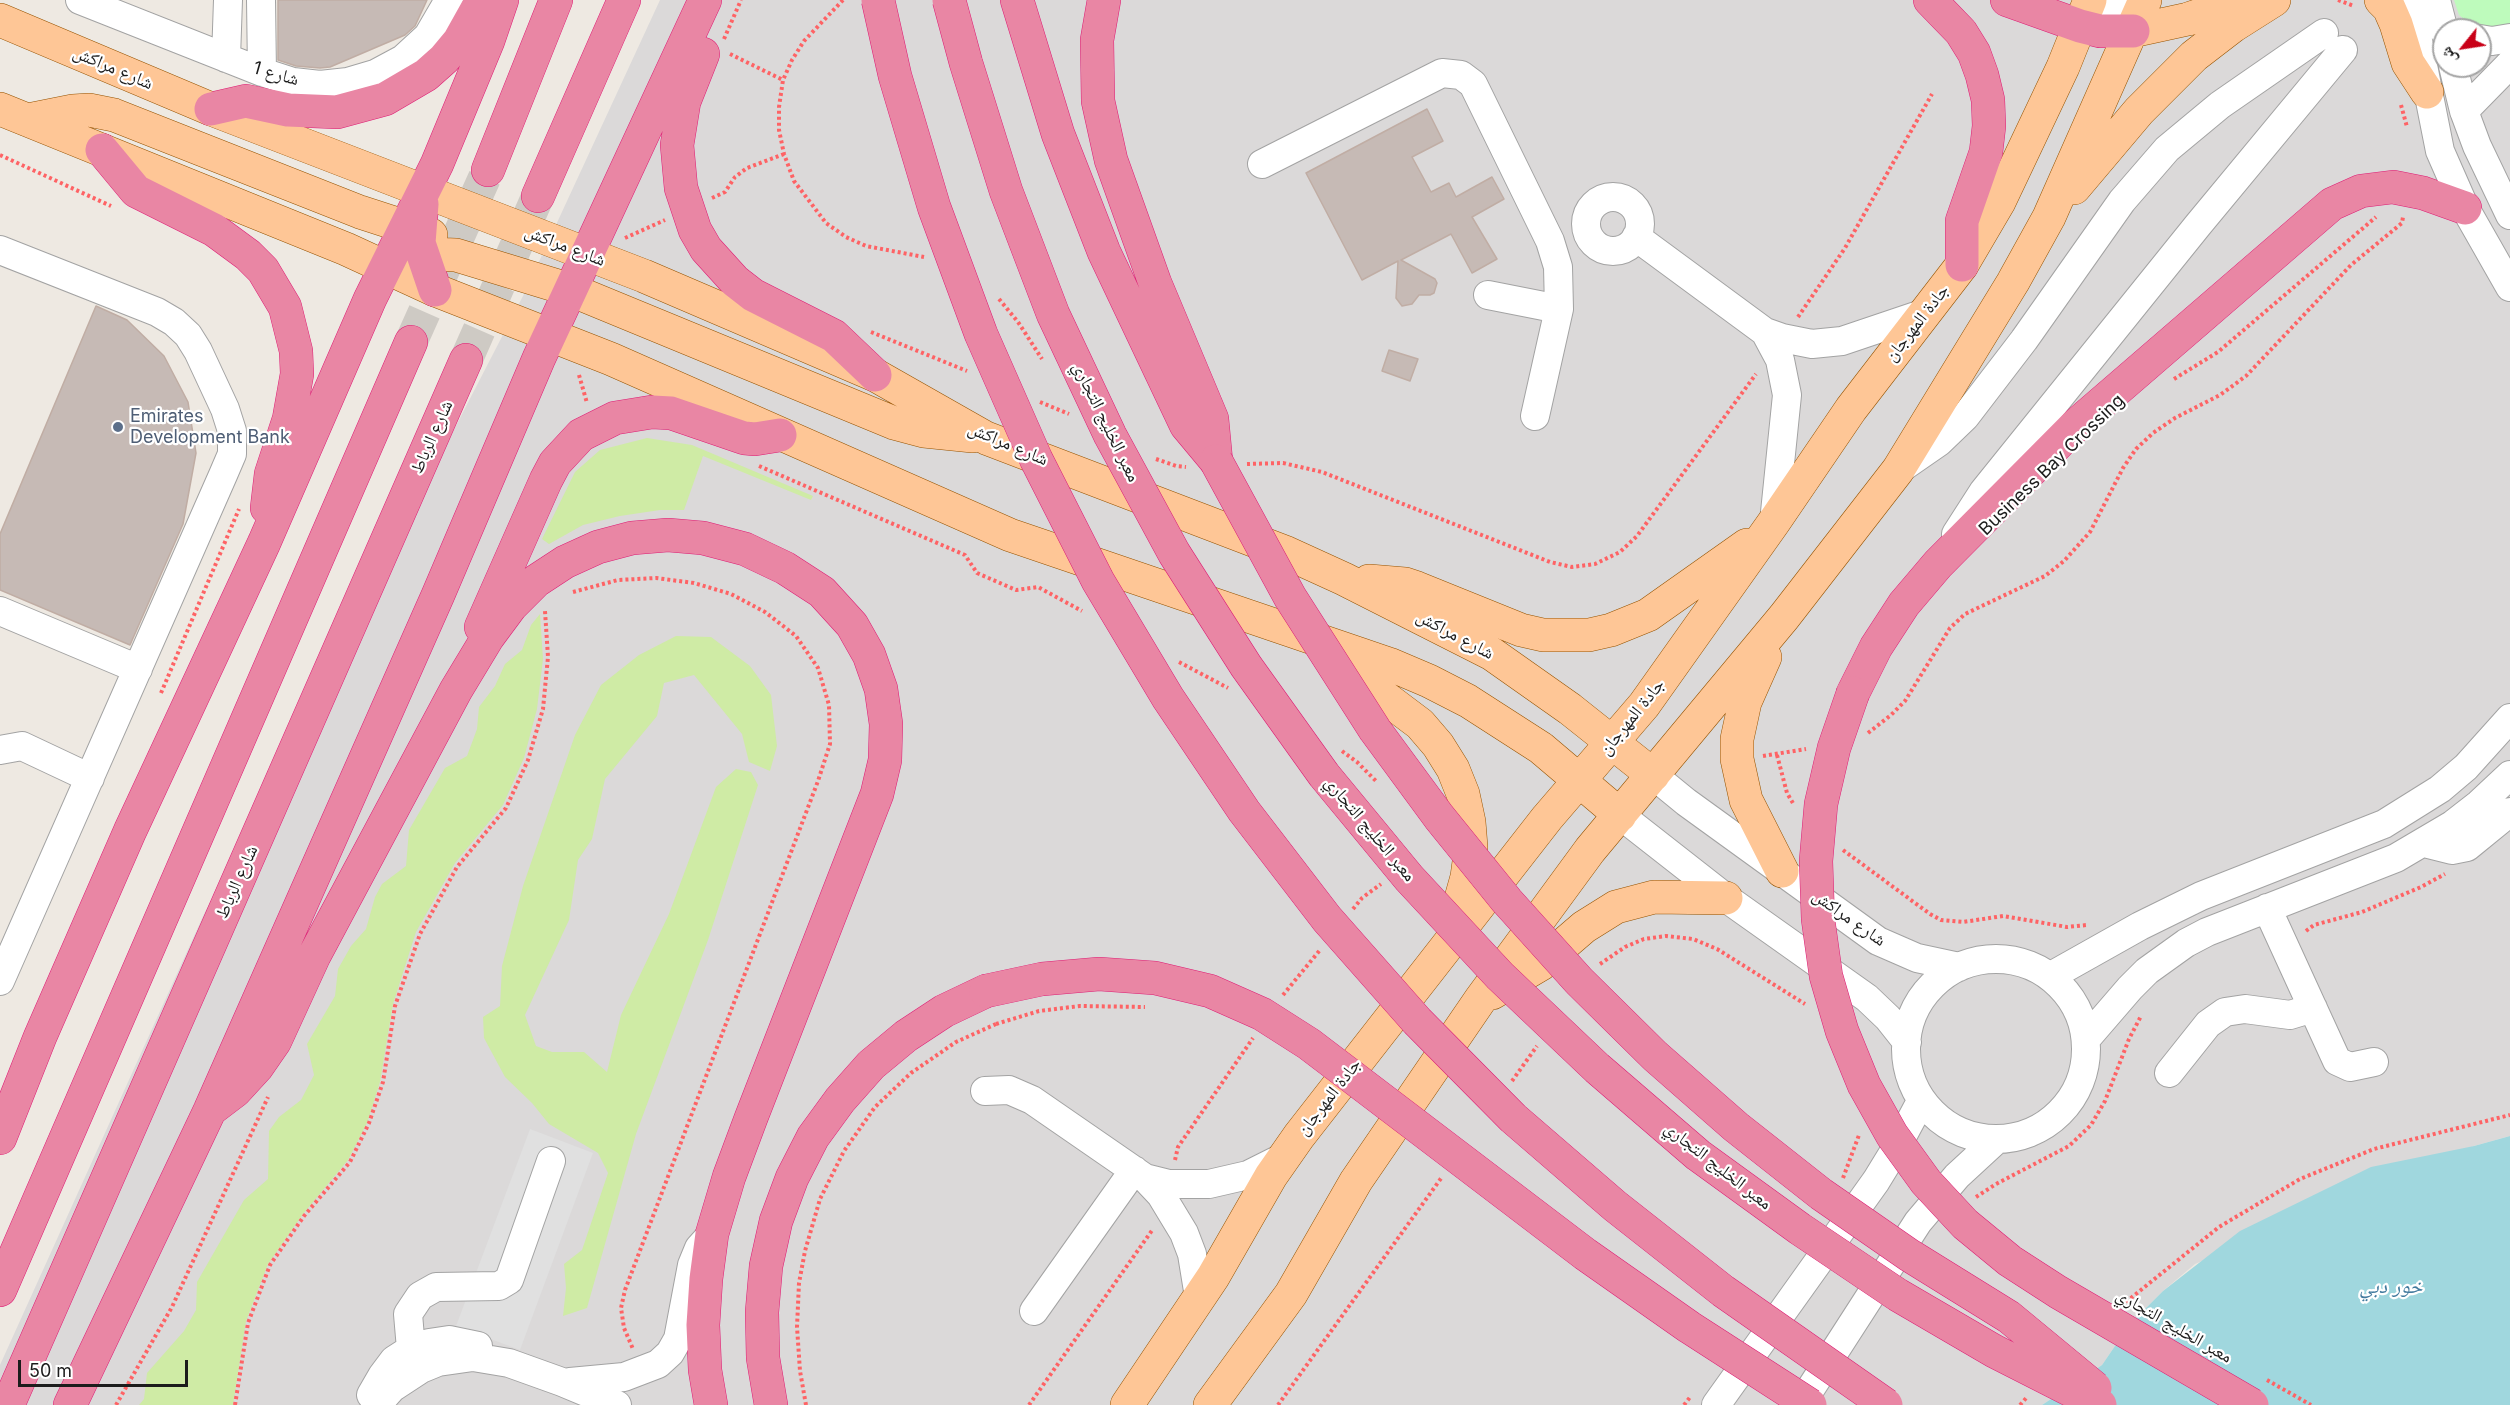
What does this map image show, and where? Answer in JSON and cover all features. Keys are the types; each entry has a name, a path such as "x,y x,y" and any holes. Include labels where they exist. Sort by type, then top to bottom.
{"highway":[{"path":"211,109 246,101 288,110 337,112 385,99 406,89 444,59 459,41 482,0"},
{"path":"435,290 416,238 424,191 488,42 502,0"},
{"path":"488,170 556,0"},
{"path":"538,196 624,0"},
{"path":"70,1405 210,1110 438,595 550,334 706,0"},
{"path":"706,0 706,44 684,102 677,145 681,188 695,230 706,249 735,281 753,295 834,336 875,375"},
{"path":"878,0 896,76 934,207 981,334 1036,459 1098,581 1168,698 1244,811 1327,919 1417,1021 1513,1118 1615,1206 1723,1291 1886,1405"},
{"name":"معبر الخليج التجاري","path":"949,0 1006,191 1053,314 1110,435 1174,553 1246,666 1331,783 1409,878 1500,976 1596,1068 1698,1155 1800,1229 1898,1295 1995,1351 2100,1405"},
{"path":"1017,0 1058,134 1104,252 1182,417 1193,435 1217,464 1290,597 1375,730 1439,817 1507,901 1579,981 1655,1056 1755,1142 1821,1194 1889,1241 2009,1317 2114,1405"},
{"path":"1104,0 1097,40 1098,101 1111,160 1155,283 1212,419 1217,464"},
{"path":"1930,0 1961,32 1974,52 1988,100 1989,126 1986,152 1962,221 1962,265"},
{"path":"2007,0 2088,9 2100,31 2139,16"},
{"path":"102,150 136,191 214,230 248,255 275,288 285,307 294,340 297,374 289,419 271,474 264,543"},
{"path":"2256,1390 2058,1292 2010,1261 1965,1224 1926,1182 1892,1135 1864,1085 1842,1031 1826,976 1818,919 1816,861 1821,804 1834,748 1852,693 1881,638 1904,604 1938,564 2076,425 2332,204 2361,190 2393,187 2464,208"},
{"path":"0,1138 7,1110 130,831 264,543 386,267"},
{"path":"0,1290 411,342"},
{"name":"شارع الرباط","path":"8,1405 466,360"},
{"path":"210,1110 235,1091 257,1067 275,1041 314,956 456,690 555,463 581,435 615,418 652,412 671,413 744,438 756,439 780,435"},
{"path":"456,690 511,606 536,581 565,562 598,547 632,538 668,535 703,538 745,549 785,568 822,592 852,625 869,656 881,689 886,724 885,760 877,794 747,1128 712,1234 705,1279 702,1324 705,1370 711,1405"},
{"path":"771,1405 763,1358 762,1312 766,1266 776,1221 792,1178 813,1137 840,1100 871,1065 906,1036 944,1011 986,991 1042,979 1099,974 1155,978 1210,991 1262,1014 1309,1044 1604,1267 1689,1327 1810,1405"}],"main road":[{"path":"1210,1405 1291,1294 1356,1180 1480,1000 1590,850 1784,617 1898,470 2013,282 2049,217 2139,16 2188,19 2244,0"},
{"path":"2049,217 2157,92 2213,41 2252,12 2274,0"},
{"path":"2381,0 2389,9 2396,24 2408,63 2427,92"},
{"name":"جادة المهرجان","path":"1127,1405 1224,1260 1284,1156 1546,818 1644,705 1851,409 1962,265 2000,202 2088,9"},
{"name":"شارع مراكش","path":"0,20 211,109 663,284 875,375 986,438 1287,553 1344,579 1492,654 1532,680 1653,775"},
{"path":"14,115 88,110 107,113 360,212 416,238 439,253 456,255 571,290 894,423 924,431 986,438"},
{"path":"14,115 386,267 435,290 550,334 1010,536 1389,664 1468,701 1541,748 1620,815"},
{"path":"416,238 522,263 544,264 588,255"},
{"path":"386,267 416,238"},
{"path":"1344,579 1405,584 1521,630 1543,634 1589,635 1621,627 1648,615 1772,525"},
{"path":"1782,871 1746,800 1740,780 1737,739 1745,702 1784,617"},
{"path":"1301,635 1420,724 1438,745 1453,769 1463,794 1471,846 1467,877 1449,944"},
{"path":"1480,1000 1541,964 1584,927 1617,907 1654,897 1726,898"}],"street":[{"name":"شارع 1","path":"80,0 262,72 293,82 321,85 348,82 375,74 403,59 428,36 449,0"},
{"path":"226,58 228,0"},
{"path":"261,0 262,72"},
{"path":"2410,0 2440,151 2464,208 2510,287"},
{"path":"2492,41 2510,38"},
{"path":"1898,470 1939,442 1965,417 2024,340 2122,201 2167,149 2202,119 2333,41 2198,225 1983,492 1938,564"},
{"path":"2464,111 2510,64"},
{"path":"1262,164 1442,73 1455,73 1467,79 1477,90 1550,241 1558,267 1559,309 1535,416"},
{"path":"2456,78 2464,111 2484,164 2510,215"},
{"path":"1617,197 1632,205 1637,212 1639,220 1636,237 1622,249 1604,249 1596,245 1587,230 1586,221 1593,205 1600,200 1617,197"},
{"path":"1550,241 1587,230"},
{"path":"1636,237 1774,340 1812,344 1842,341 1925,313"},
{"path":"0,250 158,312 174,322 188,334 198,351 225,409 232,431 232,454 0,981"},
{"path":"1488,295 1559,309"},
{"path":"1772,525 1787,395 1784,371 1774,340"},
{"path":"0,611 138,669"},
{"path":"2051,976 2140,926 2201,896 2384,824 2440,789 2474,760 2510,718"},
{"path":"0,750 22,746 90,778"},
{"name":"شارع مراكش","path":"1653,775 1878,941 1917,958 1959,967"},
{"path":"2086,1039 2130,988 2166,956 2207,932 2368,870 2424,843 2479,804 2510,775"},
{"path":"2424,843 2452,850 2467,847 2510,812"},
{"path":"1620,815 1726,898 1867,998 1888,1018 1907,1042"},
{"path":"2267,908 2335,1057 2341,1065 2350,1067 2374,1062"},
{"path":"1997,958 2016,960 2035,966 2051,976 2074,1002 2082,1020 2086,1039 2082,1072 2076,1088 2061,1108 2042,1125 2028,1133 1995,1141 1961,1135 1938,1122 1920,1103 1908,1073 1907,1042 1911,1023 1918,1006 1929,990 1959,967 1978,960 1997,958"},
{"path":"2169,1073 2208,1024 2225,1012 2245,1009 2290,1015 2313,1008"},
{"path":"985,1091 1009,1090 1032,1100 1152,1182 1184,1233 1192,1254 1199,1297"},
{"path":"1704,1400 1876,1181 1920,1103"},
{"path":"1800,1405 1918,1222 1957,1176 1995,1141"},
{"path":"1034,1311 1152,1182 1209,1184 1229,1181 1257,1171 1284,1156"},
{"path":"411,1349 408,1314 420,1296 436,1287 499,1286 509,1280 550,1161"},
{"path":"562,1382 601,1381 624,1377 658,1364 670,1353 678,1339 692,1265 699,1248 712,1234"},
{"path":"368,1405 382,1376 394,1360 411,1349 429,1342 448,1340 468,1343 617,1405"},
{"path":"377,1405 406,1377 438,1362 497,1356"}],"path":[{"path":"843,0 804,41 783,80 779,107 779,130 784,154 795,181 826,223 846,237 866,246 926,258"},
{"path":"720,49 783,80"},
{"path":"1150,456 1176,466 1283,463 1302,467 1322,472 1550,562 1572,567 1595,564 1620,552 1637,536 1774,340 1845,248 1932,94"},
{"path":"709,199 725,192 735,177 747,168 784,154"},
{"path":"0,155 120,209"},
{"path":"1869,726 1866,735 1905,701 1950,628 1965,614 2045,576 2064,561 2090,532 2123,468 2136,449 2168,423 2220,395 2246,376 2350,266 2402,223 2404,214"},
{"path":"2170,381 2218,352 2378,216"},
{"path":"998,298 1018,322 1042,360"},
{"path":"861,328 969,372"},
{"path":"1035,400 1078,418"},
{"path":"749,462 964,555 977,573 1016,590 1038,587 1091,615"},
{"path":"160,696 243,502"},
{"path":"572,592 618,580 656,578 694,583 731,594 765,612 796,636 818,668 829,705 830,744 818,781 625,1290 621,1308 624,1328 628,1342 644,1370"},
{"path":"235,1405 248,1323 270,1265 304,1216 350,1162 369,1124 382,1082 395,1006 420,934 458,867 506,808 528,760 543,709 548,657 545,604 537,610"},
{"path":"1175,660 1238,694"},
{"path":"1333,745 1357,762 1378,783"},
{"path":"1796,809 1787,793 1777,755 1809,749"},
{"path":"1844,864 1845,840"},
{"path":"1835,844 1911,901 1941,920 1963,922 2003,916 2077,927 2094,922"},
{"path":"2284,945 2304,935 2314,925 2362,912 2421,887 2451,870"},
{"path":"1347,916 1362,898 1385,881"},
{"path":"1597,967 1625,947 1644,939 1666,936 1693,939 1717,949 1781,988 1810,1010"},
{"path":"1281,997 1325,943"},
{"path":"806,1405 800,1371 797,1327 799,1283 805,1251 820,1199 839,1160 875,1107 911,1073 956,1042 996,1024 1039,1011 1080,1006 1150,1008"},
{"path":"1968,1202 1996,1184 2070,1146 2091,1125 2105,1101 2129,1039 2143,1013"},
{"path":"1029,1405 1156,1224 1152,1208 1152,1182 1255,1035"},
{"path":"1246,1037 1256,1042"},
{"path":"1512,1081 1539,1043"},
{"path":"116,1405 172,1307 269,1095"},
{"path":"2119,1308 2219,1227 2300,1179 2374,1149 2510,1115"},
{"path":"1839,1185 1859,1140 1859,1131"},
{"path":"1278,1405 1449,1168"},
{"path":"1434,1169 1443,1176"},
{"path":"1970,1188 1985,1204"},
{"name":"معبر الخليج التجاري","path":"2119,1294 2139,1306"},
{"path":"2020,1405 2033,1390"},
{"path":"2256,1390 2311,1405"},
{"path":"1684,1405 1704,1400"}],"shaded area":[{"path":"660,0 2510,0 2510,1136 2474,1146 2195,1264 2163,1291 2130,1324 2102,1365 2042,1405 0,1405 0,1365 204,914 524,294"},
{"path":"530,1129 593,1153 520,1350 456,1326"}],"green space":[{"path":"2454,0 2510,0 2510,29 2492,30 2492,18 2463,18 2459,15"},
{"path":"647,438 692,445 813,496 811,500 703,456 684,510 660,510 620,516 583,525 549,544 542,539 575,472 600,450"},
{"path":"540,614 543,659 537,709 524,758 503,805 455,863 416,932 393,1004 380,1082 367,1123 348,1160 303,1214 268,1264 246,1321 233,1405 139,1405 144,1399 147,1373 184,1331 196,1310 197,1282 244,1200 268,1179 269,1131 279,1117 301,1100 314,1075 307,1044 335,996 338,969 351,946 366,929 375,897 382,884 406,866 409,830 445,768 467,756 477,729 479,707 495,686 505,664 522,650 531,625"},
{"path":"676,636 711,637 750,666 771,695 777,746 770,771 749,762 742,734 694,675 664,683 657,716 605,779 592,839 578,860 569,920 525,1015 536,1046 552,1052 584,1052 607,1072 621,1015 669,914 716,787 736,769 751,772 758,785 708,940 636,1134 587,1308 563,1316 566,1288 564,1264 582,1250 608,1173 598,1153 549,1124 532,1103 505,1077 484,1038 483,1017 500,1006 502,966 523,886 575,735 601,685 639,655"}],"water":[{"name":"خور دبي","path":"2510,1136 2510,1405 2042,1405 2102,1365 2130,1324 2163,1291 2240,1231 2371,1167 2474,1146"}],"building":[{"path":"278,0 427,0 415,26 405,35 330,67 320,68 296,66 278,60"},
{"path":"1427,109 1443,141 1412,157 1431,192 1449,183 1456,197 1492,177 1504,199 1472,217 1497,259 1472,273 1451,234 1401,260 1435,279 1437,283 1434,293 1419,295 1412,304 1402,306 1396,298 1398,261 1362,280 1306,173"},
{"path":"96,306 127,320 164,356 188,402 196,453 183,524 130,645 0,590 0,534"},
{"path":"1389,350 1418,359 1410,381 1382,371"}],"tunnel":[{"path":"411,342 488,170"},
{"path":"466,360 538,196"}],"place":[{"name":"Emirates Development Bank","path":"118,427"}]}
